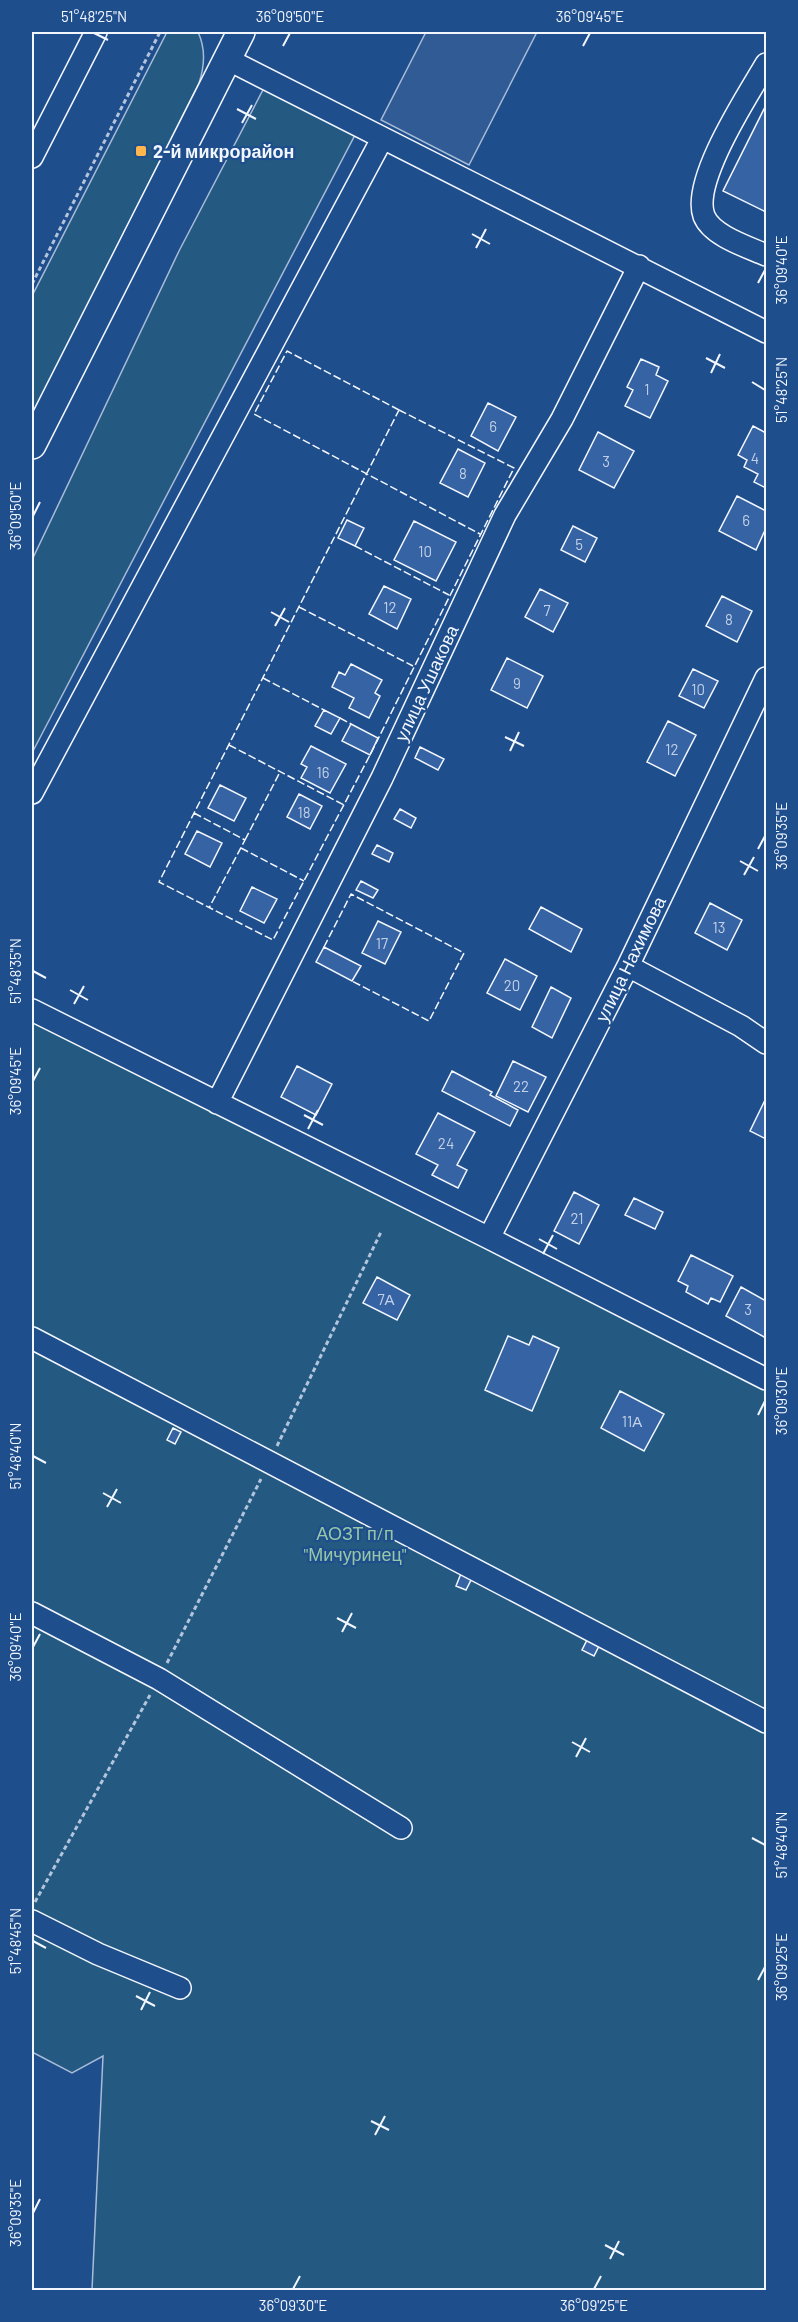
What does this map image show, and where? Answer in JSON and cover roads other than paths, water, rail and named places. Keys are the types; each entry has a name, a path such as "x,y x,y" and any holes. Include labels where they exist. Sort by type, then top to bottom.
{"main road":[{"path":"32,444 241,32"}],"street":[{"path":"32,154 96,32"},
{"path":"227,59 766,332"},
{"path":"766,64 727,130 701,195 705,217 723,236 766,255"},
{"path":"32,793 382,139"},
{"name":"улица Ушакова","path":"217,1103 382,778 504,515 562,419 639,266"},
{"name":"улица Нахимова","path":"489,1238 628,966 766,678"},
{"path":"628,966 741,1026 766,1042"},
{"path":"32,1010 766,1379"},
{"path":"32,1338 766,1722"},
{"path":"32,1613 159,1679 401,1828"},
{"path":"32,1921 98,1954 180,1988"}],"place":[{"name":"2-й микрорайон","path":"141,151"}],"park label":[{"name":"АОЗТ п/п \"Мичуринец\"","path":"355,1543"}]}
